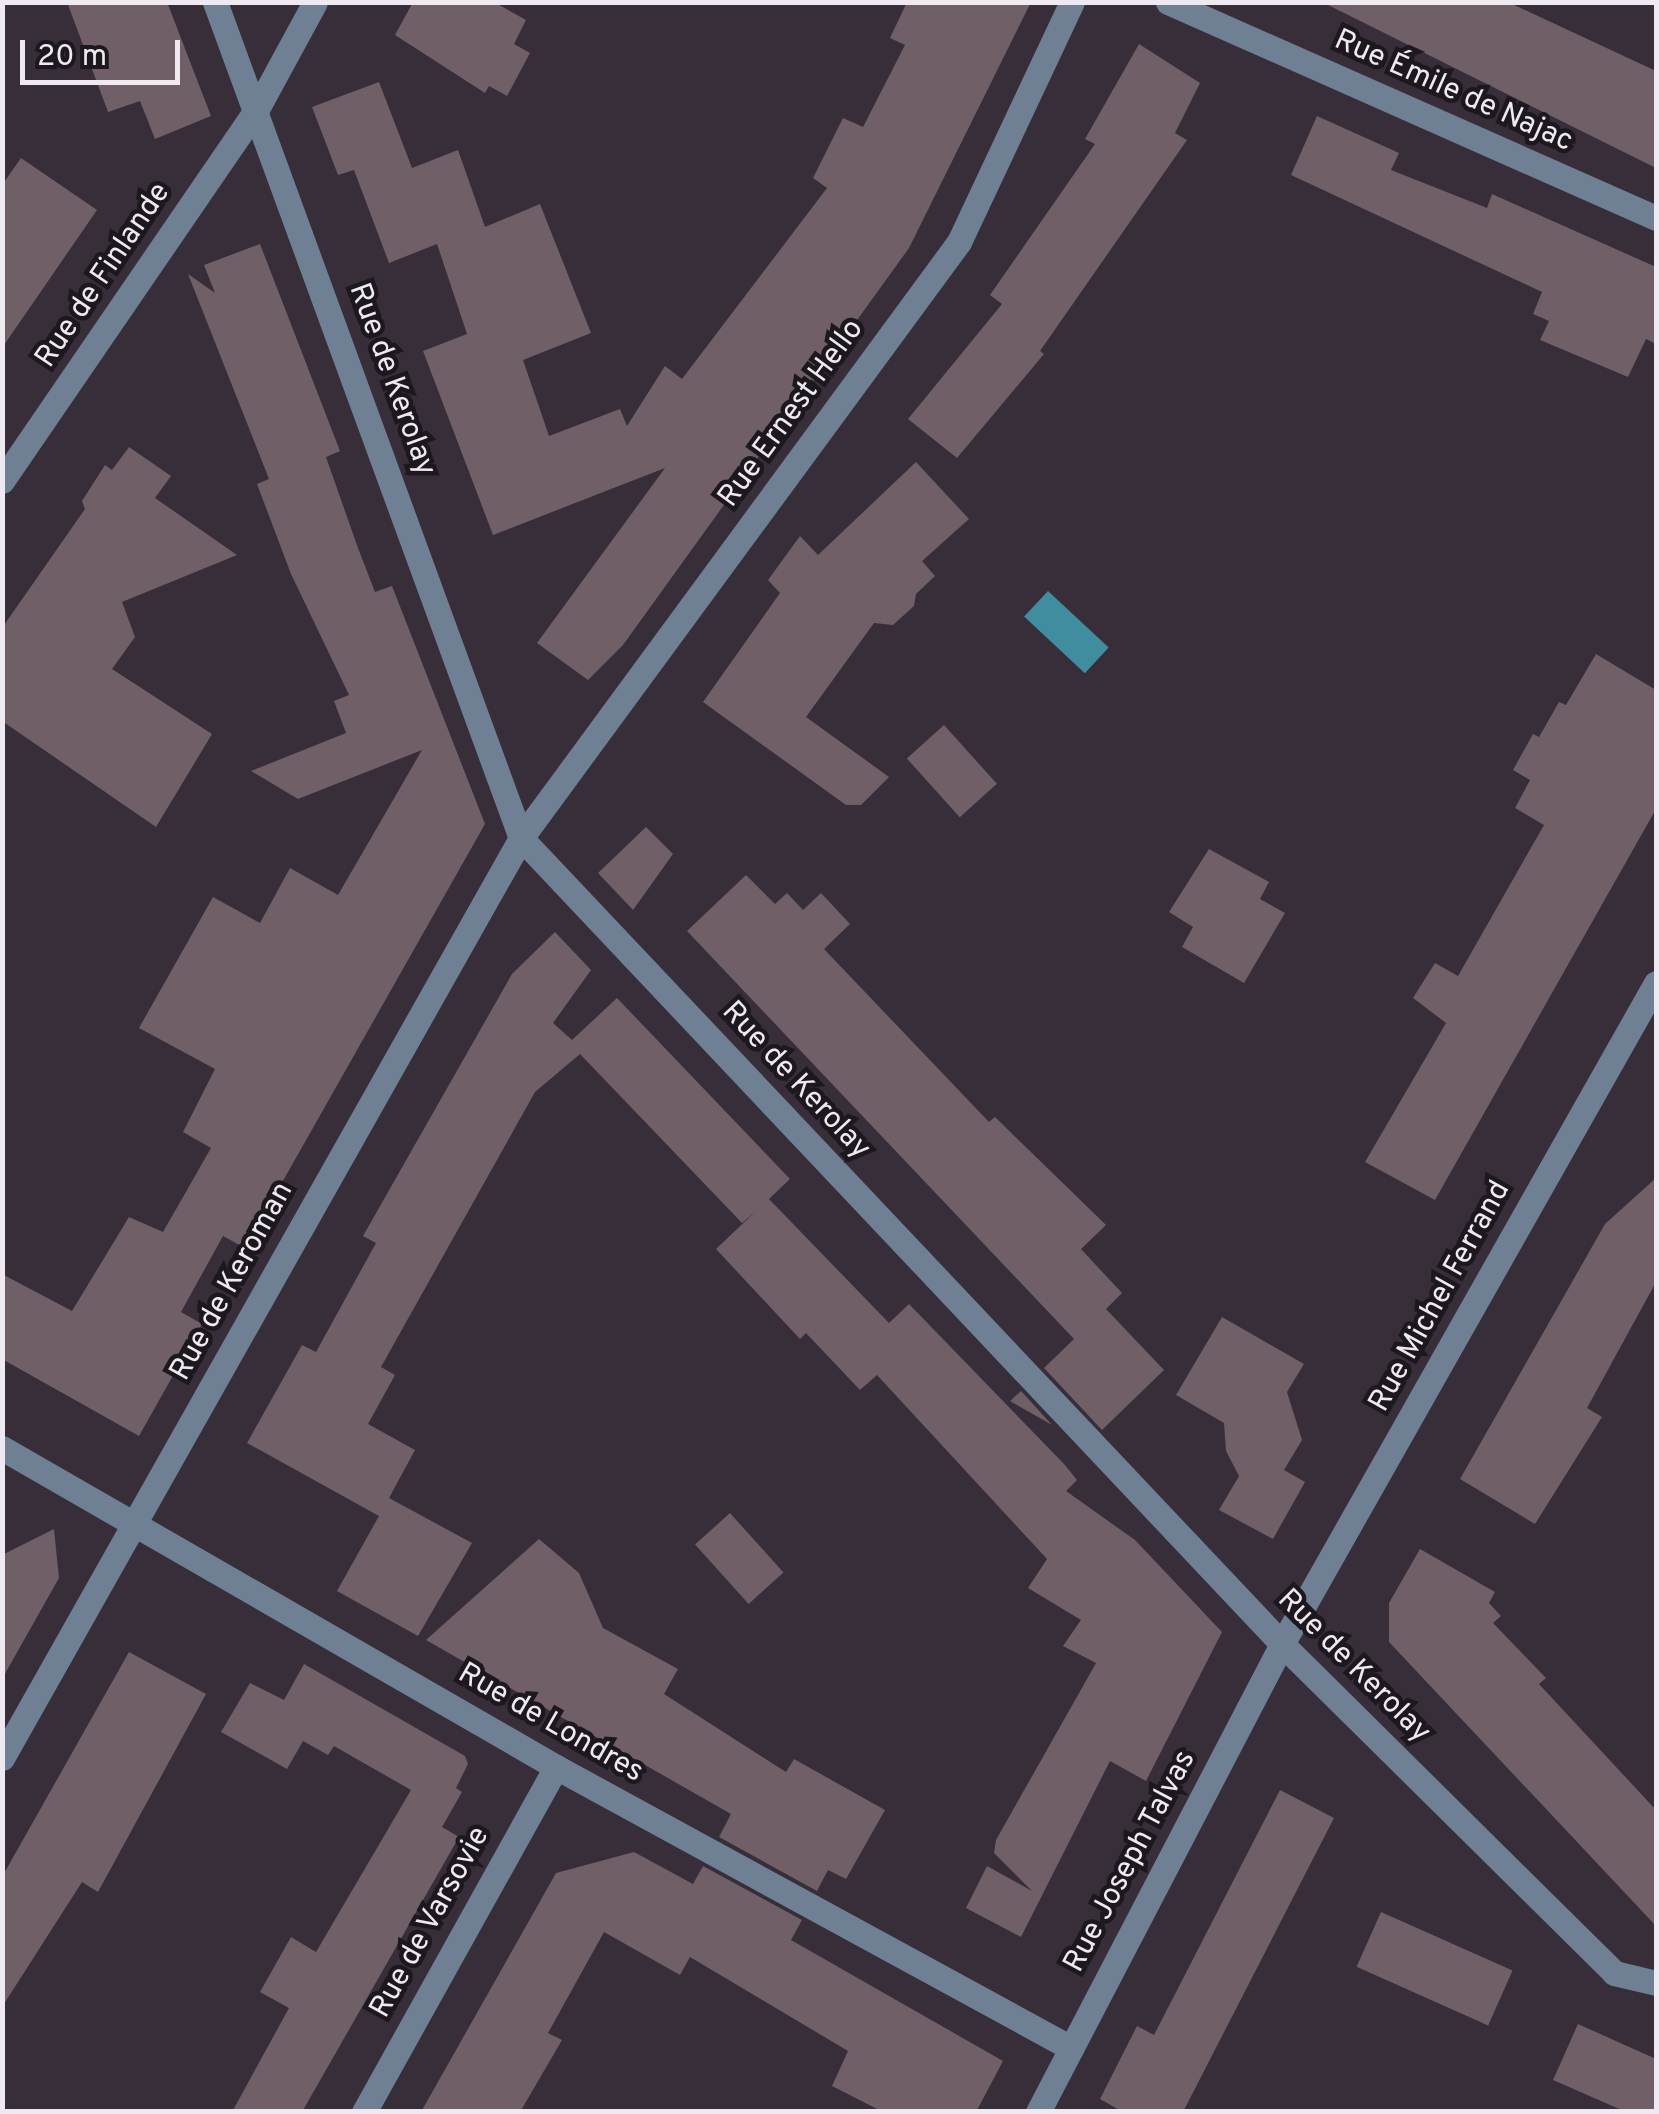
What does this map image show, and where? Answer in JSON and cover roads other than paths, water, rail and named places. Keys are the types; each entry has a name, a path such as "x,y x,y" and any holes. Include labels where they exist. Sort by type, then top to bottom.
{"street":[{"name":"Rue de Kerolay","path":"215,2 258,107 521,838 1282,1644 1614,1973 1656,1983"},
{"name":"Rue de Finlande","path":"2,481 258,107 315,2"},
{"name":"Rue Ernest Hello","path":"521,838 959,242 1072,2"},
{"name":"Rue Émile de Najac","path":"1168,2 1656,218"},
{"name":"Rue de Keroman","path":"2,1758 521,838"},
{"name":"Rue Michel Ferrand","path":"1282,1644 1656,982"},
{"name":"Rue de Londres","path":"2,1448 556,1766 1071,2048"},
{"name":"Rue Joseph Talvas","path":"1038,2112 1282,1644"},
{"name":"Rue de Varsovie","path":"364,2112 556,1766"}],"water":[{"path":"1048,591 1109,648 1085,673 1024,617"}]}
